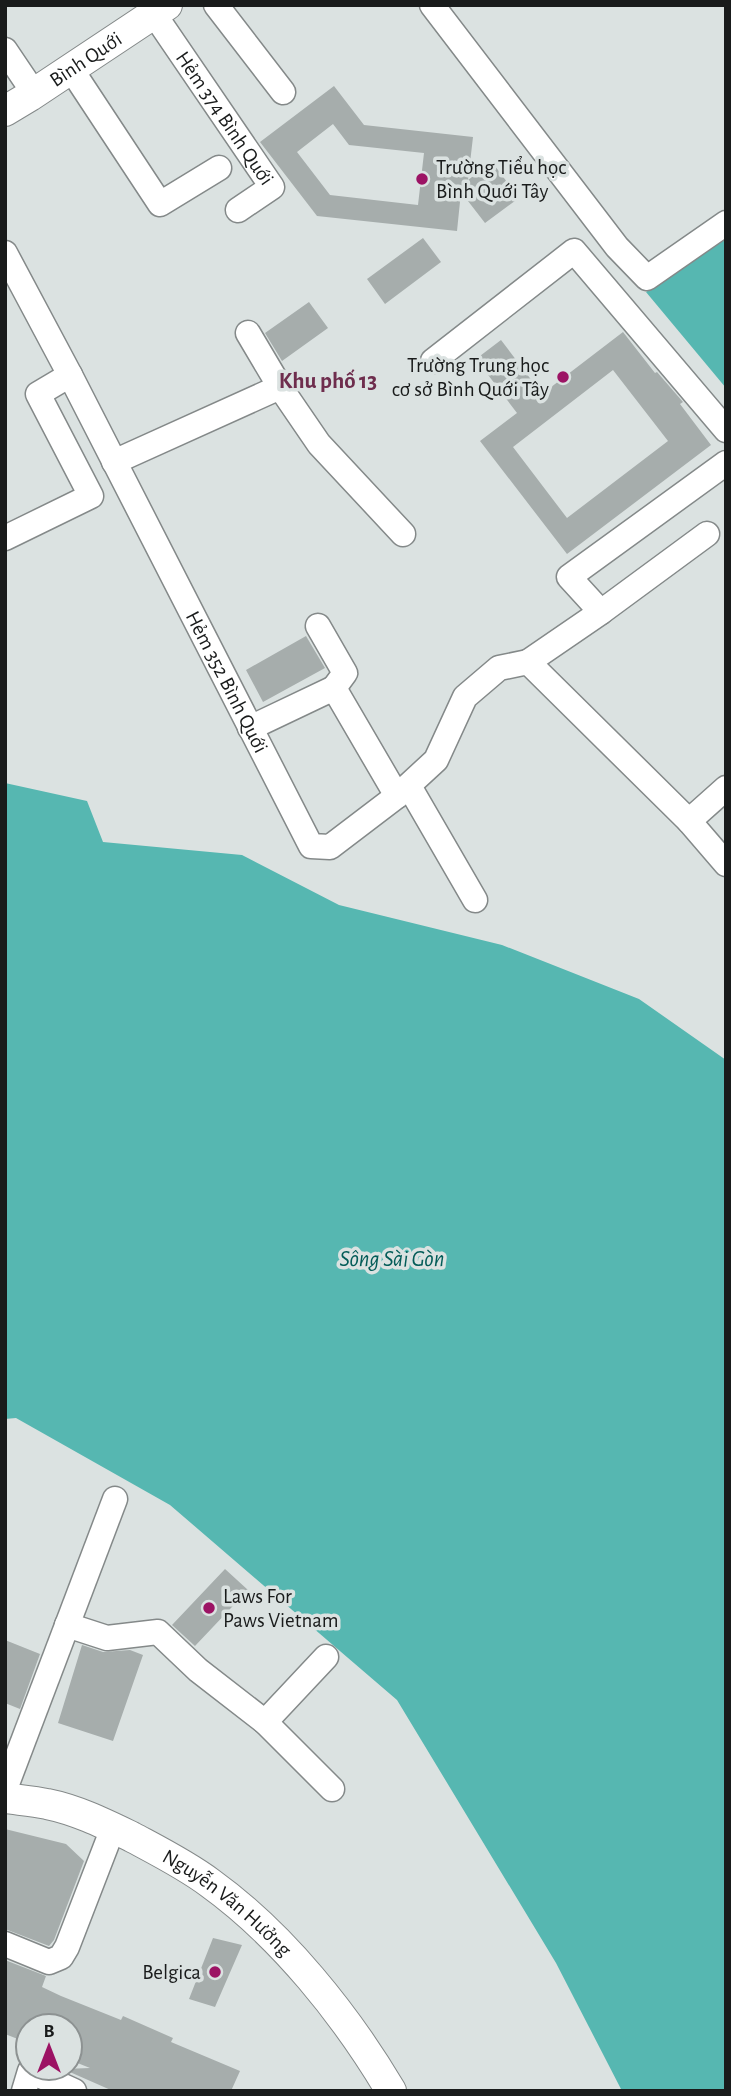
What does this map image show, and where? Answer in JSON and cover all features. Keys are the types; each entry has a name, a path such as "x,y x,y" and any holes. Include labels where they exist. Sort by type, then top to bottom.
{"main road":[{"name":"Bình Quới","path":"5,111 161,10"},
{"name":"Nguyễn Văn Hưởng","path":"5,1798 48,1804 86,1816 157,1850 210,1883 264,1927 307,1973 391,2091"}],"street":[{"path":"216,5 283,92"},
{"path":"432,5 617,247 647,278 726,223"},
{"name":"Hẻm 374 Bình Quới","path":"161,10 272,187 238,210"},
{"path":"5,50 34,93"},
{"path":"71,69 160,204 219,168"},
{"path":"433,361 574,251 726,430"},
{"name":"Hẻm 352 Bình Quới","path":"5,253 311,846 330,847 403,791 436,760 465,697 499,667 528,662 707,534"},
{"path":"248,333 280,387 319,444 403,534"},
{"path":"5,538 91,496 38,394 70,375"},
{"path":"114,462 280,387"},
{"path":"601,612 569,577 726,463"},
{"path":"250,727 334,688 345,673 318,626"},
{"path":"528,662 689,821 726,864"},
{"path":"334,688 475,900"},
{"path":"689,821 726,788"},
{"path":"5,1788 115,1499"},
{"path":"67,1625 107,1638 158,1632 198,1671 265,1722 332,1789"},
{"path":"265,1722 326,1657"},
{"path":"5,1944 49,1962 61,1957 113,1828"},
{"path":"23,2091 30,2071 74,2091"}],"water":[{"path":"726,239 726,388 646,292"},
{"name":"Sông Sài Gòn","path":"5,783 87,801 103,842 242,855 339,905 502,945 639,999 726,1060 726,2091 622,2091 556,1963 397,1700 170,1505 16,1418 5,1419"}],"building":[{"path":"334,86 364,125 473,137 468,180 492,162 519,198 485,223 461,192 457,231 317,216 260,142","holes":["333,124 349,145 424,153 418,205 330,195 297,152"]},
{"path":"423,238 441,262 385,304 367,279"},
{"path":"309,302 328,328 282,361 265,333"},
{"path":"623,332 655,373 657,372 683,402 680,404 711,445 567,554 480,441 517,413 476,359 501,340 542,394","holes":["613,370 668,441 567,518 513,447"]},
{"path":"306,636 325,668 263,702 246,670"},
{"name":"Laws For Paws Vietnam","path":"225,1569 248,1590 195,1646 172,1625"},
{"path":"5,1640 40,1654 20,1709 5,1703"},
{"path":"82,1645 103,1652 130,1650 143,1655 113,1741 58,1723"},
{"path":"5,1829 66,1844 84,1861 54,1940 49,1946 5,1929"},
{"name":"Belgica","path":"213,1938 242,1945 215,2007 189,1999"},
{"path":"5,1960 46,1976 42,1987 61,1996 121,2020 123,2016 173,2038 171,2042 240,2071 231,2091 113,2091 84,2078 84,2068 90,2068 84,2066 84,2012 14,2012 14,2038 5,2034"}],"place":[{"name":"Trường Tiểu học Bình Quới Tây","path":"422,179"},
{"name":"Trường Trung học cơ sở Bình Quới Tây","path":"563,377"},
{"name":"Laws For Paws Vietnam","path":"209,1608"},
{"name":"Belgica","path":"215,1972"}],"district":[{"name":"Khu phố 13","path":"328,381"}]}
